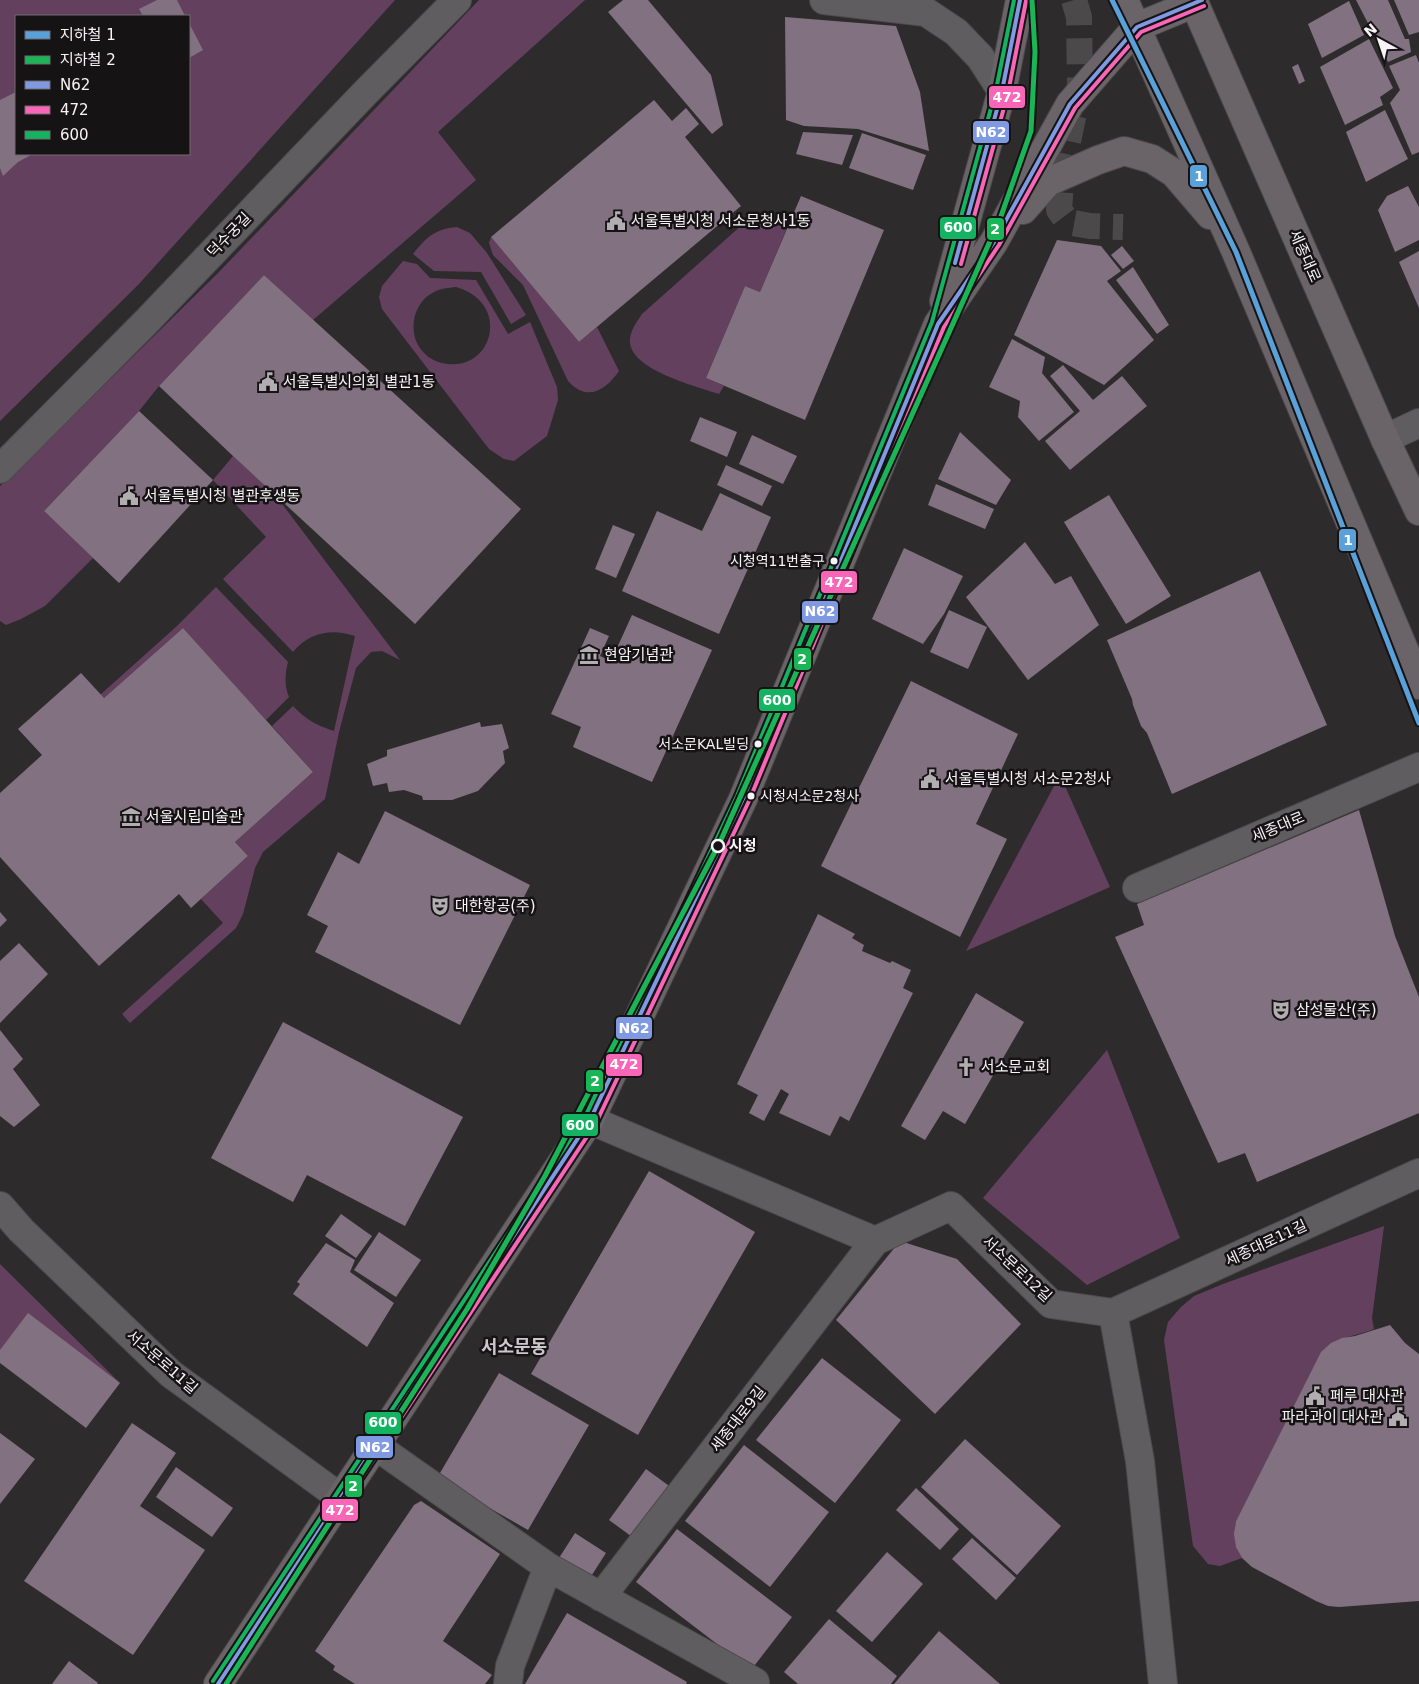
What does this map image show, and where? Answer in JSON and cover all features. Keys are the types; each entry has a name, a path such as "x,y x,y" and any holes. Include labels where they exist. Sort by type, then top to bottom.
{"main road":[{"path":"218,1684 590,1120 743,799 938,324 1002,90 1020,0"},
{"path":"1124,0 1236,252 1419,685"},
{"path":"938,324 994,242 1070,104 1137,27 1197,1"},
{"name":"세종대로","path":"1197,1 1386,439 1419,511"},
{"path":"994,242 1048,182 1124,151 1152,159 1174,173 1203,207 1236,252"}],"street":[{"name":"덕수궁길","path":"0,469 120,348 364,94 458,0"},
{"path":"824,0 926,12 956,32 980,58 1002,90"},
{"path":"1386,439 1419,423"},
{"name":"세종대로","path":"1137,888 1419,767"},
{"path":"590,1120 875,1241"},
{"name":"세종대로11길","path":"1113,1313 1419,1173"},
{"name":"서소문로11길","path":"0,1206 21,1230 171,1374 341,1498"},
{"name":"서소문로12길","path":"875,1241 952,1206 1051,1304 1113,1313"},
{"name":"세종대로9길","path":"601,1597 875,1241"},
{"path":"1113,1313 1140,1461 1163,1684"},
{"path":"376,1446 548,1568 755,1682"},
{"path":"508,1684 510,1666 548,1568"}],"shaded area":[{"path":"0,0 395,0 138,285 0,421"},
{"path":"479,0 585,0 438,132 476,180 313,320 264,275 44,511 93,558 45,606 6,625 0,621 0,486 220,271"},
{"path":"752,216 787,228 760,292 745,286 706,378 724,386 719,394 665,375 639,359 632,350 630,339 633,329 642,314"},
{"path":"457,227 470,233 487,253 526,315 511,324 481,272 434,271 413,254 431,235 442,230"},
{"path":"491,237 579,342 597,327 619,371 608,384 589,392 582,391 568,381 523,285 493,255 489,243"},
{"path":"403,261 417,264 430,278 476,280 508,334 530,322 557,387 558,400 547,436 514,461 504,459 489,449 382,309 379,297 382,286","holes":["456,287 474,295 485,307 490,321 489,336 483,348 473,358 459,364 442,363 428,357 418,345 414,330 415,315 422,302 434,292 447,288"]},
{"path":"233,456 273,492 400,660 382,651 371,652 356,668 339,732 325,799 263,852 255,868 243,914 236,928 130,1023 122,1014 223,923 201,899 248,856 235,842 313,772 272,726 293,706 311,721 334,731 355,636 338,632 321,634 306,640 293,652 223,579 266,537 213,480"},
{"path":"216,587 288,662 286,688 289,697 266,720 183,628 104,698 100,695 177,626"},
{"path":"1060,775 1110,887 966,951"},
{"path":"1107,1050 1180,1238 1087,1285 983,1198"},
{"path":"1384,1226 1372,1318 1374,1329 1340,1340 1327,1347 1321,1353 1236,1521 1236,1540 1242,1558 1220,1566 1208,1564 1193,1546 1164,1340 1168,1322 1194,1296"},
{"path":"0,1264 120,1383 0,1350"}],"building":[{"path":"157,0 177,0 184,15 142,15 139,9"},
{"path":"623,0 648,0 711,75 723,125 712,134 608,12"},
{"path":"1356,0 1388,0 1405,39 1409,39 1411,52 1388,62"},
{"path":"1394,0 1419,0 1419,32 1409,35"},
{"path":"1349,1 1364,35 1322,58 1308,24"},
{"path":"785,17 896,26 920,92 929,151 858,129 804,126 786,120"},
{"path":"190,25 203,50 190,57"},
{"path":"1369,39 1393,88 1380,97 1383,105 1345,125 1320,67"},
{"path":"1416,55 1419,63 1419,152 1412,155 1390,103 1400,90 1389,66"},
{"path":"1298,64 1305,81 1299,84 1292,67"},
{"path":"15,92 15,155 31,155 18,162 3,176 0,168 0,100"},
{"name":"서울특별시청 서소문청사1동","path":"654,100 672,121 686,108 699,124 685,137 741,206 579,342 491,237"},
{"path":"1385,110 1408,159 1366,182 1346,132"},
{"path":"803,132 853,135 842,165 796,154"},
{"path":"862,133 926,155 913,190 849,168"},
{"path":"1408,186 1419,207 1419,240 1395,252 1378,210 1387,196"},
{"path":"801,196 884,230 805,420 706,378 745,286 760,292"},
{"path":"1057,240 1101,246 1121,271 1107,281 1154,340 1104,385 1014,335"},
{"path":"1122,246 1134,261 1123,269 1111,255"},
{"path":"1419,251 1419,308 1399,262"},
{"path":"1133,267 1169,325 1157,334 1116,280"},
{"path":"264,275 521,509 415,624 159,386"},
{"path":"1012,339 1045,357 1042,373 1074,412 1039,441 1018,417 1020,401 989,387"},
{"path":"1063,365 1093,400 1122,376 1147,406 1070,470 1045,441 1080,411 1050,376"},
{"name":"서울특별시청 별관후생동","path":"139,411 213,480 119,583 44,511"},
{"path":"700,417 737,432 727,457 690,441"},
{"path":"960,432 1011,480 996,505 938,479"},
{"path":"752,435 797,456 783,484 739,464"},
{"path":"726,465 772,486 762,506 717,485"},
{"path":"936,484 994,509 985,529 928,505"},
{"path":"720,493 771,517 719,634 622,591 657,511 702,531"},
{"path":"1109,495 1171,596 1126,624 1064,522"},
{"path":"613,525 635,534 616,578 595,569"},
{"path":"1025,542 1055,584 1071,576 1099,625 1028,680 966,597"},
{"path":"904,548 963,576 944,614 923,644 872,619"},
{"path":"1260,571 1327,725 1172,794 1147,733 1141,726 1132,699 1107,640"},
{"path":"949,610 987,627 968,669 930,652"},
{"path":"632,615 712,650 652,782 573,747 581,727 551,714 590,628 609,636 600,656 611,661"},
{"name":"서울시립미술관","path":"183,628 313,772 235,842 248,856 191,908 179,894 99,966 0,857 0,793 42,755 18,729 81,673 104,698"},
{"name":"서울특별시청 서소문2청사","path":"911,681 1018,734 976,824 1007,839 960,937 821,866"},
{"path":"480,722 481,727 502,724 509,748 503,751 505,763 478,791 452,800 423,800 422,796 404,790 389,792 387,783 373,786 367,764 387,756 387,750"},
{"path":"1359,810 1395,936 1419,997 1419,1113 1257,1182 1245,1153 1218,1163 1115,937 1144,925 1137,904"},
{"path":"385,811 530,885 460,1025 315,952 328,926 307,915 338,852 359,864"},
{"path":"0,912 7,920 0,927"},
{"path":"818,914 855,934 852,938 864,945 862,951 890,963 892,961 911,970 903,988 913,993 849,1121 840,1116 830,1136 779,1113 789,1094 781,1089 764,1121 749,1113 758,1095 737,1084"},
{"path":"19,943 48,974 0,1023 0,961"},
{"name":"서소문교회","path":"976,993 1024,1022 965,1124 943,1111 925,1140 901,1126"},
{"path":"283,1022 463,1117 405,1226 307,1175 293,1202 211,1158"},
{"path":"0,1030 23,1059 13,1069 40,1105 14,1127 0,1116"},
{"path":"649,1171 755,1232 638,1435 531,1374"},
{"path":"341,1214 372,1236 356,1258 325,1236"},
{"path":"379,1232 421,1260 396,1297 354,1270"},
{"path":"900,1241 957,1259 1021,1324 935,1414 836,1320"},
{"path":"326,1243 355,1260 350,1272 394,1303 367,1347 293,1294 300,1284 297,1282"},
{"path":"28,1313 120,1383 86,1428 0,1363 0,1350"},
{"path":"1390,1325 1405,1343 1419,1354 1419,1601 1339,1607 1328,1606 1252,1567 1242,1558 1236,1547 1234,1534 1236,1521 1321,1352 1331,1343 1342,1338"},
{"path":"822,1358 901,1420 835,1503 756,1440"},
{"path":"499,1373 589,1425 528,1530 437,1478"},
{"path":"132,1423 176,1453 140,1506 205,1550 133,1655 24,1581"},
{"path":"0,1433 35,1459 0,1504"},
{"path":"965,1439 1061,1526 1017,1575 921,1487"},
{"path":"744,1445 829,1512 770,1587 685,1521"},
{"path":"176,1467 233,1508 212,1537 156,1497"},
{"path":"646,1469 672,1488 635,1539 609,1520"},
{"path":"916,1488 959,1529 940,1550 896,1510"},
{"path":"421,1501 500,1554 443,1641 492,1675 485,1684 355,1684 333,1670 335,1666 315,1651 414,1505"},
{"path":"677,1529 792,1617 751,1670 636,1582"},
{"path":"575,1533 606,1553 590,1578 559,1558"},
{"path":"972,1538 1016,1578 996,1600 952,1559"},
{"path":"887,1552 923,1584 872,1642 836,1611"},
{"path":"567,1613 687,1682 686,1684 525,1684"},
{"path":"829,1619 897,1676 891,1684 798,1684 784,1672"},
{"path":"939,1631 1000,1684 894,1684"},
{"path":"69,1661 98,1683 52,1684"}],"tunnel":[{"path":"1074,0 1079,17 1080,84 1062,170 1059,210 1068,222 1090,226 1123,227"}],"metro line":[{"name":"2","path":"226,1684 467,1309 545,1176 720,842 1000,219 1031,131 1035,52 1032,0"},
{"name":"1","path":"1112,0 1236,252 1419,723"}],"transit line":[{"name":"600","path":"213,1681 585,1117 737,796 932,322 996,90 1014,0"},
{"name":"N62","path":"955,263 1002,91 1020,0"},
{"name":"N62","path":"218,1684 590,1120 743,799 938,324 994,242 1070,104 1137,27 1202,0"},
{"name":"472","path":"961,264 1008,93 1026,1"},
{"name":"472","path":"225,1684 596,1123 749,801 944,327 999,245 1075,108 1141,32 1204,6"}],"place":[{"name":"서울특별시청 서소문청사1동","path":"616,221"},
{"name":"서울특별시의회 별관1동","path":"268,382"},
{"name":"서울특별시청 별관후생동","path":"129,496"},
{"name":"시청역11번출구","path":"834,561"},
{"name":"현암기념관","path":"589,655"},
{"name":"서소문KAL빌딩","path":"758,744"},
{"name":"서울특별시청 서소문2청사","path":"930,779"},
{"name":"시청서소문2청사","path":"751,796"},
{"name":"서울시립미술관","path":"131,817"},
{"name":"시청","path":"718,846"},
{"name":"대한항공(주)","path":"440,906"},
{"name":"삼성물산(주)","path":"1281,1010"},
{"name":"서소문교회","path":"966,1067"},
{"name":"페루 대사관","path":"1315,1396"},
{"name":"파라과이 대사관","path":"1398,1417"}],"district":[{"name":"서소문동","path":"514,1347"}]}
